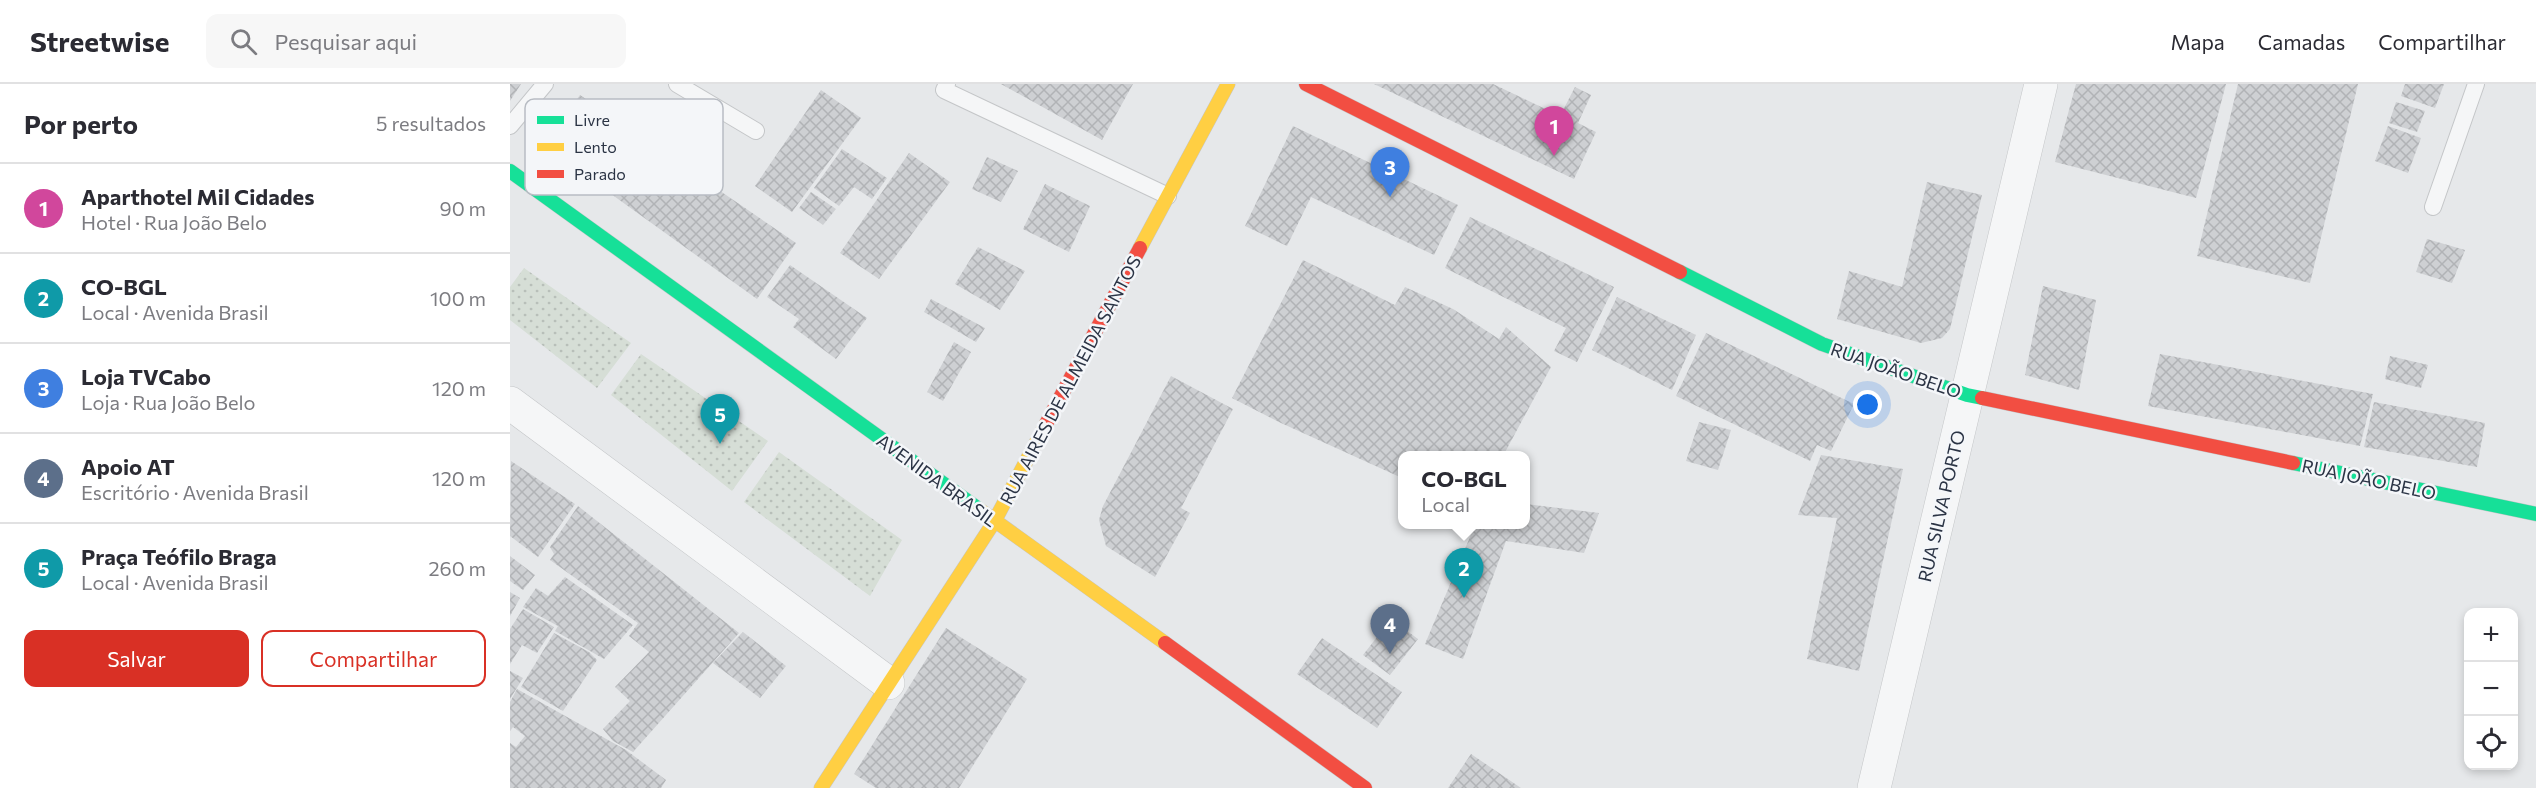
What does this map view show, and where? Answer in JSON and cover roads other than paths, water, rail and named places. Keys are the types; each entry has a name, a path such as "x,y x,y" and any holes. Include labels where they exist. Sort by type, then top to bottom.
{"street":[{"name":"RUA AIRES DE ALMEIDA SANTOS","path":"821,788 994,522 1228,84"},
{"name":"RUA JOÃO BELO","path":"1306,84 1822,344 1967,395 2536,514"},
{"name":"RUA SILVA PORTO","path":"1875,788 2041,84"},
{"name":"AVENIDA BRASIL","path":"510,171 525,182"},
{"name":"AVENIDA BRASIL","path":"543,195 1365,788"},
{"path":"510,403 888,683"}],"lane":[{"path":"532,99 545,84"},
{"path":"677,84 702,99"},
{"path":"947,84 944,90 1168,196"},
{"path":"2433,207 2476,84"},
{"path":"510,126 525,108"},
{"path":"723,111 756,131"}],"place":[{"name":"Aparthotel Mil Cidades","path":"1554,156"},
{"name":"Loja TVCabo","path":"1390,197"},
{"name":"Praça Teófilo Braga","path":"720,444"},
{"name":"CO-BGL","path":"1464,598"},
{"name":"Apoio AT","path":"1390,654"}]}
